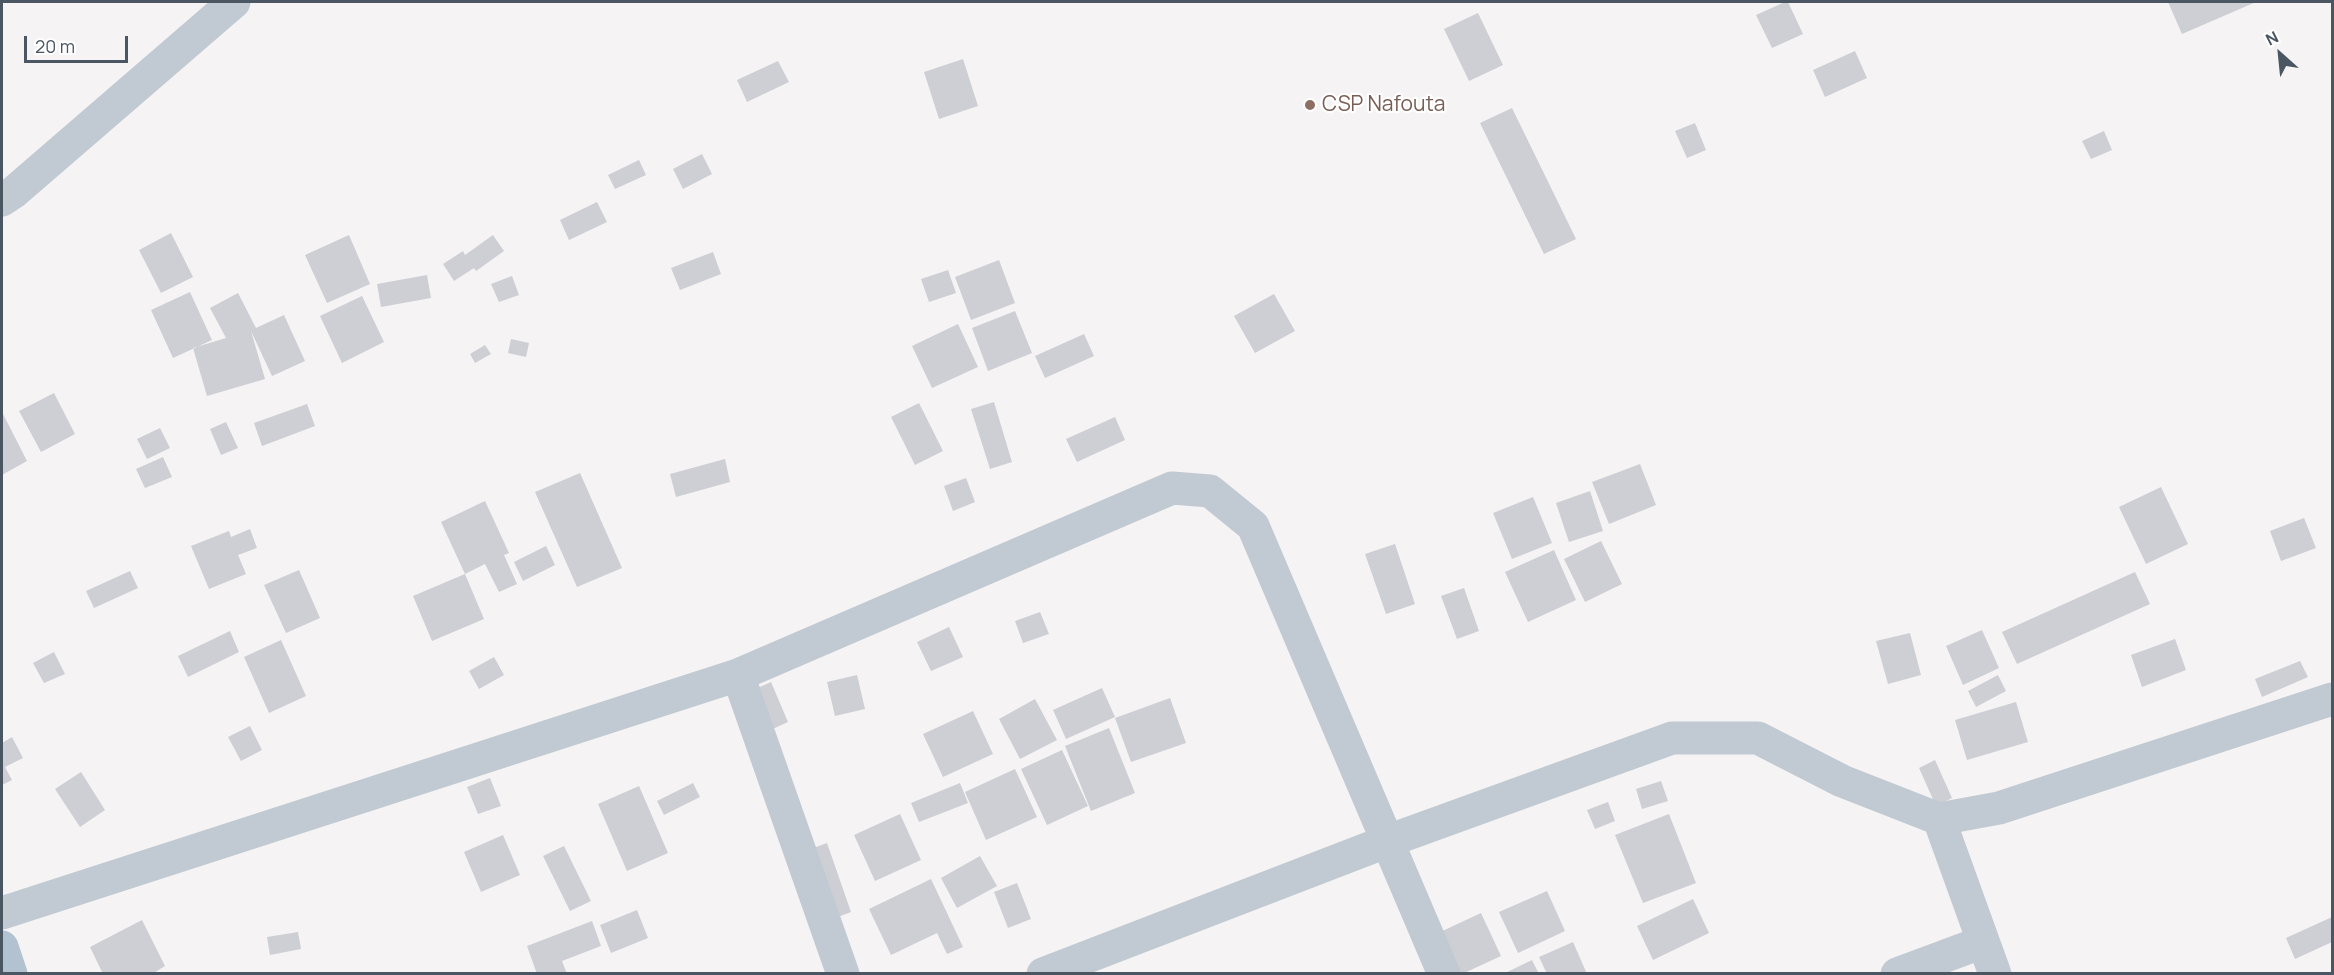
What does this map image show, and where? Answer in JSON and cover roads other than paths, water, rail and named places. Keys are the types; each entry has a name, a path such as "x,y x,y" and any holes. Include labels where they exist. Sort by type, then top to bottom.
{"main road":[{"path":"2,947 11,974"}],"street":[{"path":"2,200 234,2"},
{"path":"2,913 738,675 1172,488 1210,491 1253,525 1444,974"},
{"path":"738,675 843,974"},
{"path":"1043,974 1388,841 1672,738 1758,738 1842,781 1939,819 1999,808 2332,699"},
{"path":"1939,819 1995,974"},
{"path":"1897,974 1983,942"}],"place":[{"name":"CSP Nafouta","path":"1310,105"}]}
